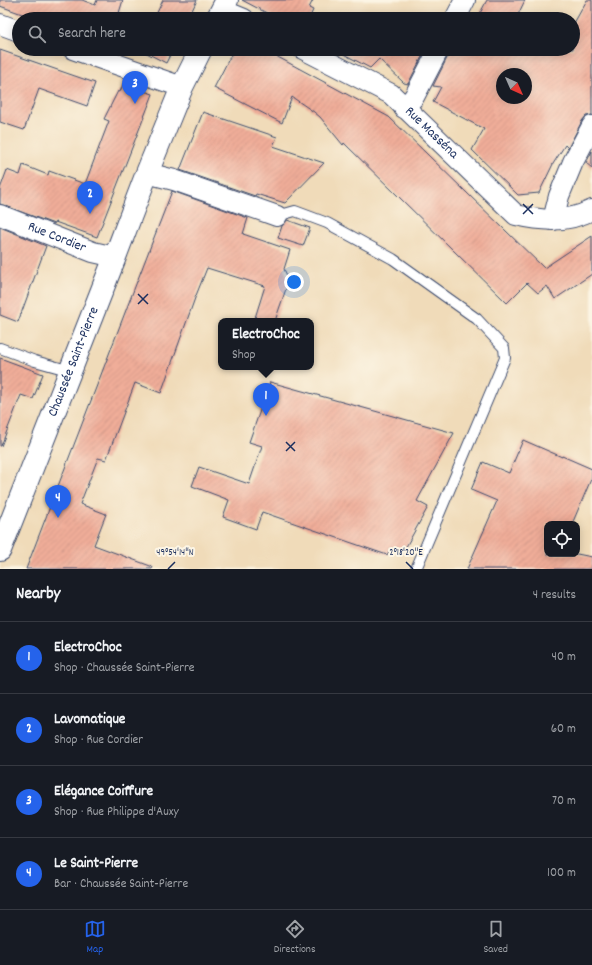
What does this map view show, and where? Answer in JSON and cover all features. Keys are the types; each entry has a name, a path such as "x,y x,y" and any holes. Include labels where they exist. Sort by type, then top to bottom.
{"main road":[{"name":"Chaussée Saint-Pierre","path":"0,550 147,173 182,87 198,56"}],"street":[{"path":"459,12 465,0"},
{"path":"0,24 12,28"},
{"path":"93,56 182,87"},
{"name":"Rue Masséna","path":"317,56 390,94 516,215 538,220 553,220 582,215 592,210"},
{"path":"404,108 414,97 435,56"},
{"path":"553,220 561,189 592,126"},
{"path":"147,173 174,180 277,216"},
{"name":"Rue Cordier","path":"0,215 93,252 115,257"}],"lane":[{"path":"277,216 295,211 328,222 393,260 477,319 504,348 505,358 416,569"},
{"path":"0,348 35,361 70,371"}],"building":[{"path":"0,0 82,0 95,5 97,0 123,0 119,12 17,12 0,6"},
{"path":"163,0 197,0 191,12 157,12"},
{"path":"242,0 313,0 309,8 313,10 312,12 265,12"},
{"path":"487,0 525,0 519,12 481,12"},
{"path":"587,0 592,0 592,115 586,116 582,121 568,148 565,145 553,164 539,193 518,195 472,150 484,129 433,102 441,87 433,86 448,56 580,56 580,12"},
{"path":"0,50 12,54 12,56 17,56 95,83 87,106 39,89 24,130 0,122"},
{"path":"152,56 170,56 166,63"},
{"path":"230,56 276,56 389,117 544,268 592,236 592,274 555,299 547,286 538,293 527,283 507,303 344,143 343,145 320,117 314,112 292,97 282,123 214,88"},
{"path":"347,56 422,56 408,84 404,83 379,59 370,68"},
{"path":"123,84 153,94 97,237 55,222 54,224 0,204 0,189 7,170 20,175 23,165 48,175 49,171 85,184 109,121 104,119"},
{"path":"203,112 277,137 273,146 324,163 285,203 256,194 255,196 180,170"},
{"path":"592,151 592,168 586,163"},
{"path":"172,191 248,218 243,234 290,250 284,269 289,280 276,318 255,318 265,286 207,268 161,393 135,383 106,460 98,458 80,504 106,514 94,545 153,567 152,569 26,569"},
{"path":"287,220 310,228 303,246 278,238 282,226"},
{"path":"0,227 46,246 18,322 0,315"},
{"path":"0,358 43,374 33,399 21,395 1,446 0,446"},
{"path":"270,382 454,433 417,501 428,507 402,554 391,548 387,555 262,512 256,529 223,517 229,500 192,486 199,467 249,484 262,446 249,442"},
{"path":"523,440 592,469 592,477 573,521 544,521 544,557 580,557 580,555 592,557 592,569 467,569 497,501 471,490 483,462 509,473"}],"place":[{"name":"Elégance Coiffure","path":"135,104"},
{"name":"Lavomatique","path":"90,214"},
{"name":"ElectroChoc","path":"266,416"},
{"name":"Le Saint-Pierre","path":"58,518"}]}
